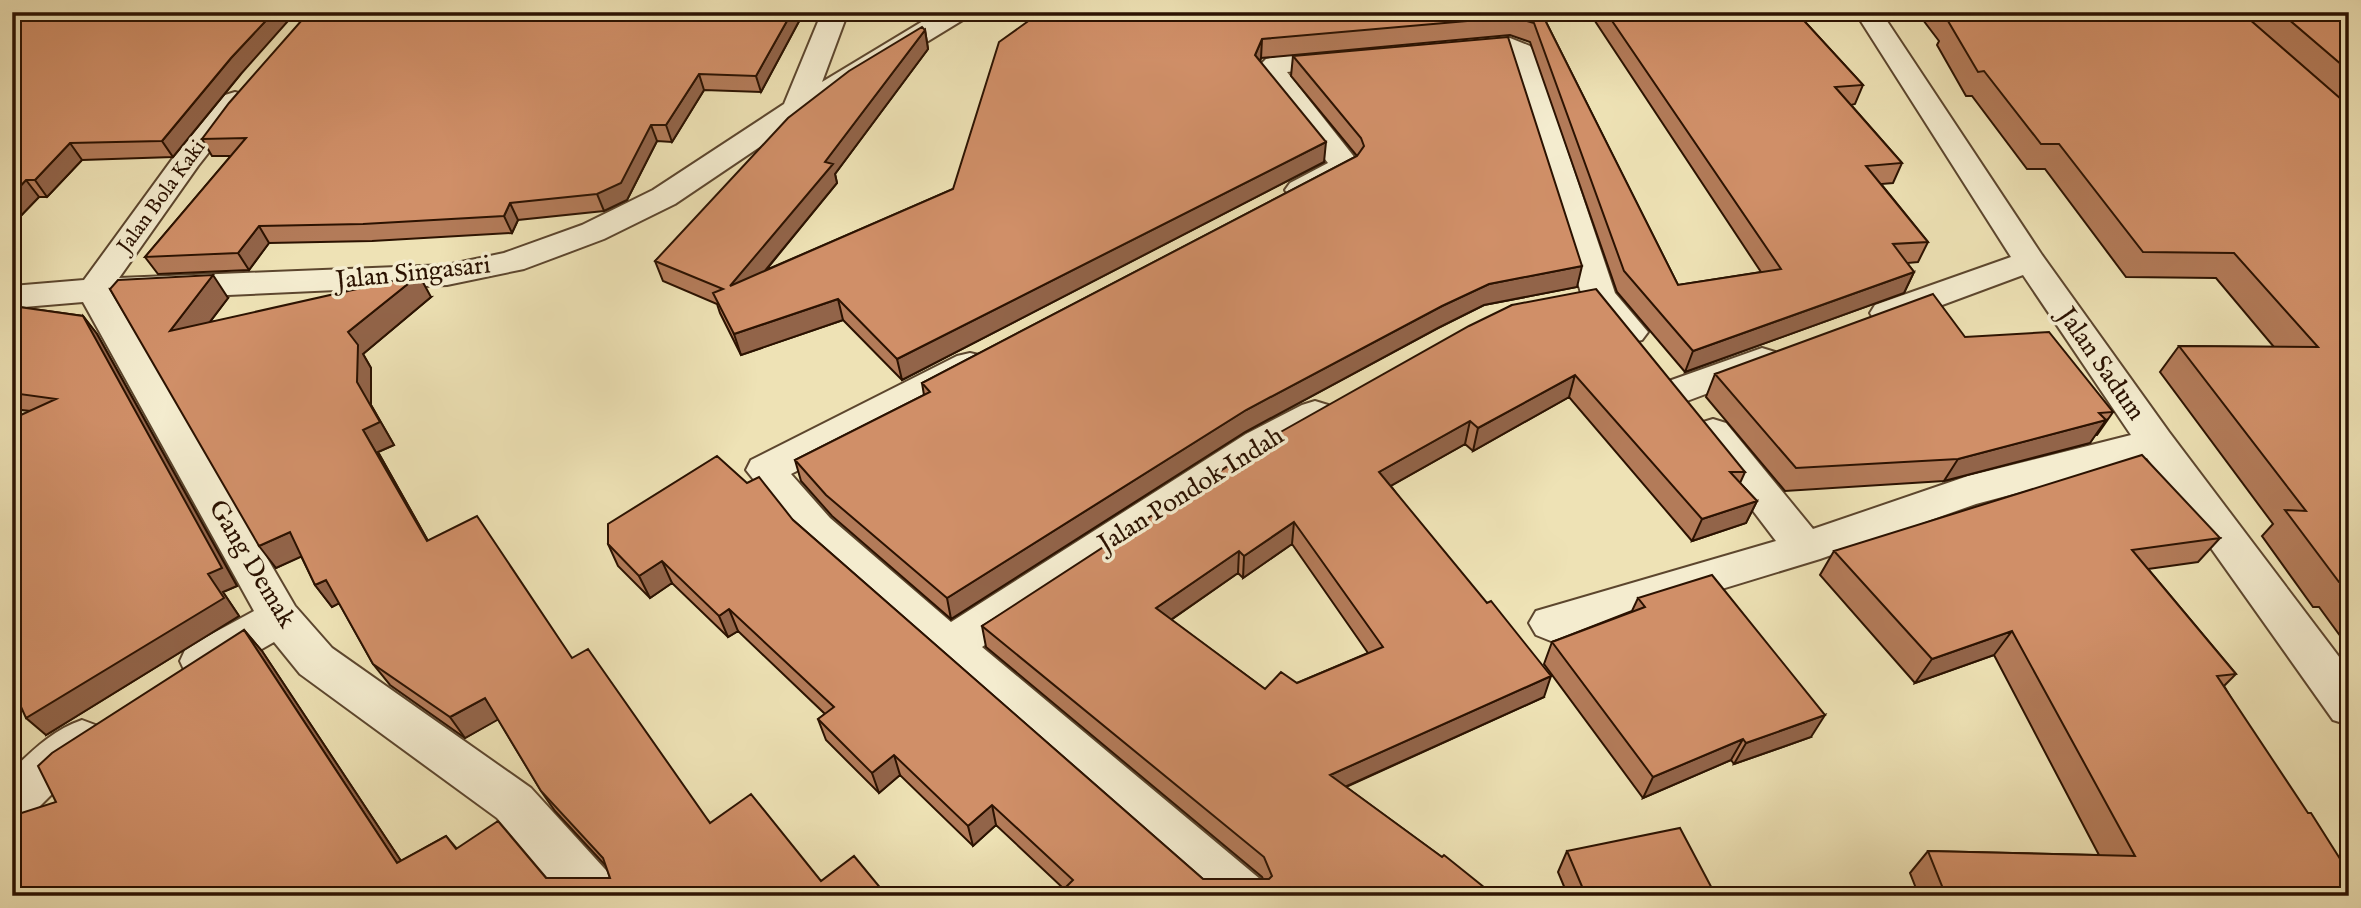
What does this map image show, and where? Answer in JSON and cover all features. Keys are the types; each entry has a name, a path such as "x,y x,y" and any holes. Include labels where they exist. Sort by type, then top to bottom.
{"street":[{"path":"797,109 835,12"},
{"name":"Jalan Singasari","path":"12,297 94,290 435,276 512,262 593,232 664,197 797,109 957,12"},
{"name":"Jalan Sadum","path":"1868,12 2029,261 2155,442 2349,706"},
{"path":"1427,53 1510,46 1520,52 1600,296 1805,548"},
{"path":"1268,207 1344,166 1270,69 1276,65 1372,57"},
{"name":"Jalan Bola Kaki","path":"94,290 187,160 255,77"},
{"path":"1861,323 2029,261"},
{"name":"Gang Demak","path":"94,290 280,618 316,661 514,803 596,896"},
{"path":"1561,303 1600,296"},
{"path":"1664,373 1796,347"},
{"path":"998,350 765,471 816,529 1242,896"},
{"name":"Jalan Pondok Indah","path":"950,645 1260,444 1343,398"},
{"path":"1552,623 1805,548 1968,491 2155,442"},
{"path":"172,681 234,642 280,618"},
{"path":"12,802 57,757 115,718"}],"building":[{"path":"12,12 274,12 231,58 162,141 70,143 35,180 26,180 12,195"},
{"path":"309,12 792,12 756,76 699,74 666,125 651,125 621,183 597,194 510,203 504,216 363,224 259,226 238,253 145,257 246,138 202,139 229,103"},
{"path":"1041,12 1119,12 1145,20 1146,12 1541,12 1678,285 1781,269 1606,12 1796,12 1863,85 1835,87 1902,163 1866,166 1928,242 1893,244 1914,272 1693,351 1624,271 1534,23 1513,17 1262,39 1255,55 1326,142 897,359 838,299 734,334 713,293 723,289 655,261 788,118 849,71 922,27 925,30 825,162 833,164 730,286 953,189 999,42"},
{"path":"1946,12 2241,12 2349,106 2349,139 2345,139 2349,143 2349,587 2345,582 2339,582 2285,510 2306,511 2179,346 2318,347 2234,253 2143,252 2059,144 2041,144 1984,71 1978,72 1948,21 1953,21"},
{"path":"2280,12 2349,12 2349,71"},
{"path":"1508,37 1582,266 1489,284 1442,306 1246,410 947,598 826,495 795,460 930,392 922,383 1357,156 1364,146 1361,138 1293,56"},
{"path":"213,275 170,331 419,275 348,332 358,345 357,382 380,422 363,430 427,541 477,516 572,658 588,649 710,823 751,794 821,881 854,856 887,896 12,896 12,816 56,802 38,766 52,753 244,630 397,863 446,836 456,849 498,821 546,878 610,878 603,858 541,791 485,698 450,717 373,664 326,580 315,585 290,532 259,546 110,289 118,280"},
{"path":"1596,289 1745,472 1730,472 1757,501 1702,519 1575,375 1478,428 1470,421 1379,472 1487,603 1491,601 1551,676 1330,775 1442,857 1444,855 1495,896 1057,896 1073,880 992,805 968,826 894,755 872,773 818,719 834,707 729,609 719,616 662,561 639,576 608,544 608,524 717,456 747,483 759,477 793,520 1203,879 1269,879 1272,876 1264,857 982,626 1277,434 1469,326 1512,305","holes":["1294,522 1383,647 1297,683 1281,672 1265,689 1156,608 1239,551 1244,556"]},
{"path":"1933,294 1965,337 2049,332 2113,412 2099,413 2106,420 1958,459 1796,468 1715,374"},
{"path":"12,306 83,316 222,568 208,574 224,598 26,718 12,687 12,419 56,399 12,393"},
{"path":"2142,455 2220,538 2132,550 2236,674 2217,676 2349,873 2349,896 1946,896 1928,851 2135,856 2012,631 1932,659 1834,551"},
{"path":"1712,575 1825,715 1746,743 1743,739 1653,777 1552,642 1645,607 1638,598"},
{"path":"1680,828 1716,896 1586,896 1567,851"}]}
